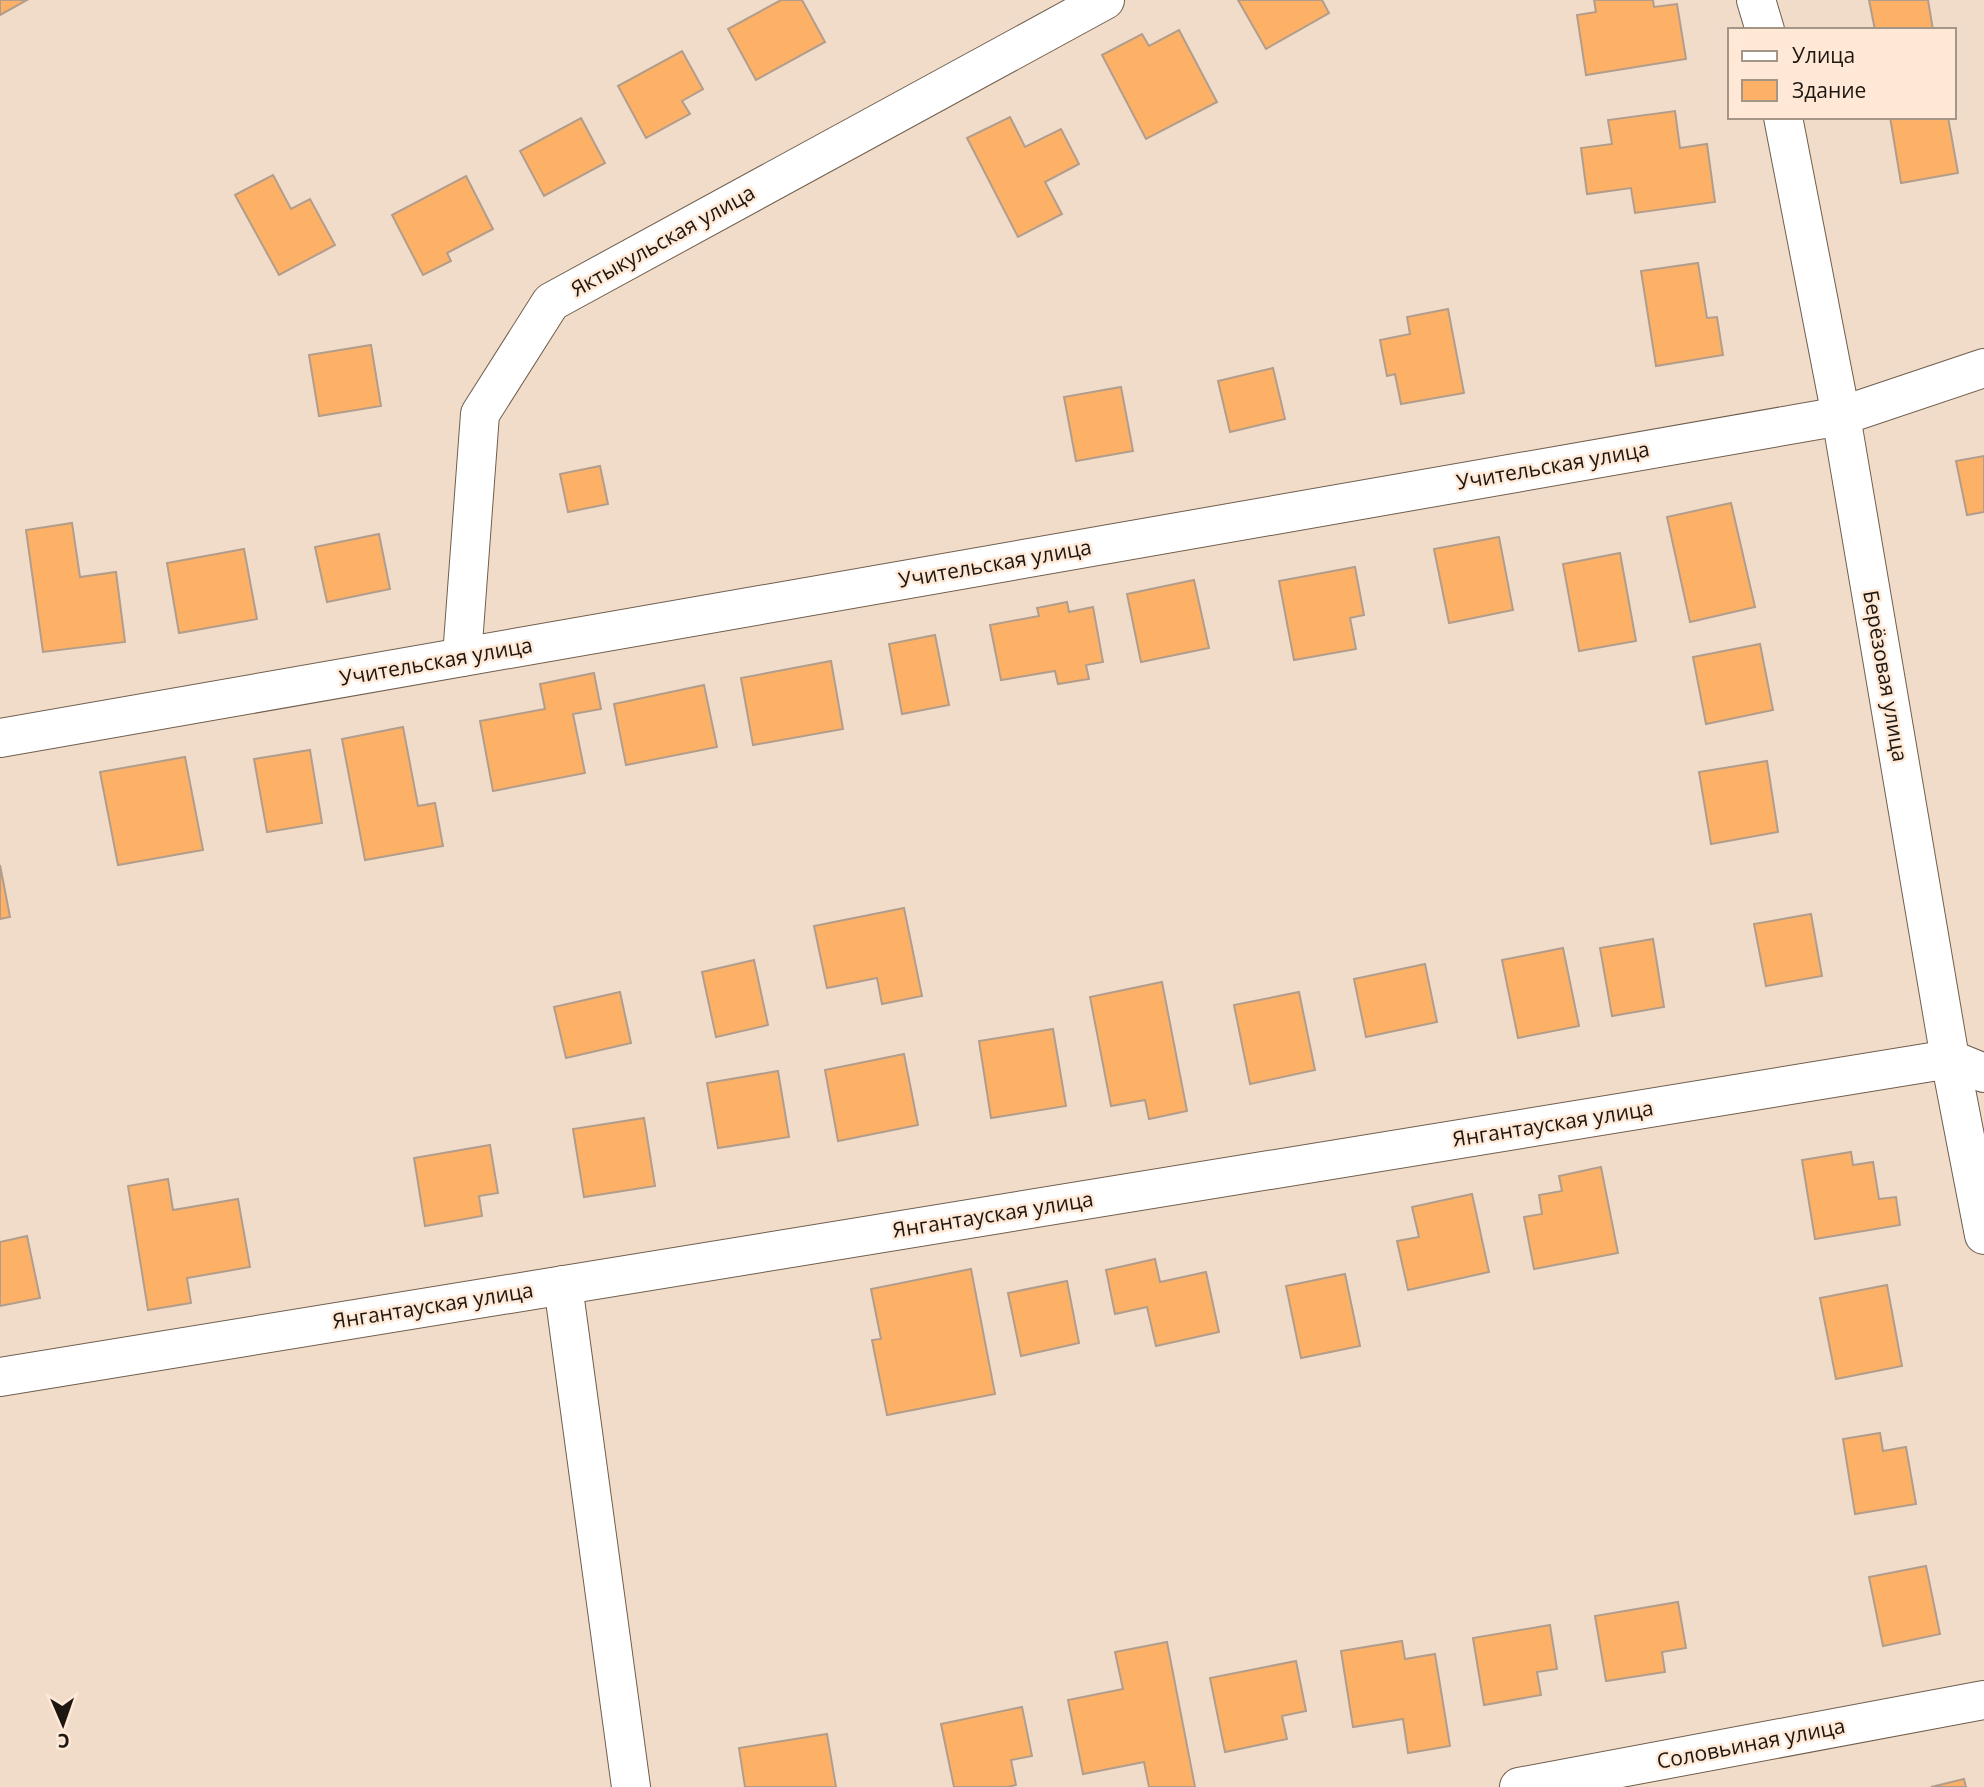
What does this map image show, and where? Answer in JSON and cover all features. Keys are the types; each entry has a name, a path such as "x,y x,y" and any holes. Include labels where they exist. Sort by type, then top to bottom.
{"street":[{"name":"Яктыкульская улица","path":"462,657 480,414 551,302 1105,0"},
{"path":"1756,0 1764,28"},
{"name":"Берёзовая улица","path":"1783,119 1967,1066 1984,1235"},
{"name":"Учительская улица","path":"0,738 1841,415 1984,368"},
{"name":"Янгантауская улица","path":"0,1377 563,1285 1967,1066"},
{"path":"563,1285 631,1787"},
{"name":"Соловьиная улица","path":"1519,1787 1984,1700"}],"building":[{"path":"0,0 27,0 0,15"},
{"path":"781,0 802,0 825,42 756,80 728,29"},
{"path":"1238,0 1322,0 1329,13 1266,49"},
{"path":"1594,0 1653,0 1654,7 1677,4 1686,59 1586,75 1577,15 1596,12"},
{"path":"1869,0 1928,0 1933,28 1875,28"},
{"path":"1179,30 1217,102 1146,139 1102,55 1142,34 1149,46"},
{"path":"682,51 703,89 682,101 690,114 646,138 618,86"},
{"path":"1675,111 1680,148 1707,144 1715,202 1635,213 1631,188 1587,194 1581,148 1612,144 1608,120"},
{"path":"1010,117 1025,147 1061,129 1079,164 1045,182 1062,214 1018,237 967,138"},
{"path":"581,118 605,163 544,196 520,151"},
{"path":"1890,119 1948,119 1958,173 1901,183"},
{"path":"273,175 291,209 310,199 335,245 279,275 235,195"},
{"path":"466,176 493,229 447,253 451,261 423,275 392,215"},
{"path":"1698,263 1707,318 1717,317 1723,355 1656,366 1641,271"},
{"path":"1448,309 1464,393 1401,404 1395,374 1387,376 1380,340 1410,334 1407,317"},
{"path":"371,345 381,406 319,416 309,355"},
{"path":"1273,368 1285,419 1230,432 1218,381"},
{"path":"1121,387 1133,451 1076,461 1064,397"},
{"path":"1984,456 1984,512 1967,515 1956,461"},
{"path":"600,466 608,504 568,512 560,474"},
{"path":"1731,503 1755,607 1690,622 1667,517"},
{"path":"72,523 80,577 116,572 125,642 43,652 26,530"},
{"path":"379,534 390,589 327,602 315,547"},
{"path":"1499,537 1513,610 1449,623 1434,549"},
{"path":"244,549 257,619 179,633 167,563"},
{"path":"1620,553 1636,641 1579,651 1563,564"},
{"path":"1355,567 1364,615 1350,618 1356,649 1294,660 1279,581"},
{"path":"1194,580 1209,648 1141,662 1127,594"},
{"path":"1067,602 1069,612 1093,607 1103,662 1086,665 1089,679 1058,684 1055,671 1001,680 990,625 1039,616 1037,608"},
{"path":"935,635 949,705 902,714 889,644"},
{"path":"1760,644 1773,710 1706,724 1693,657"},
{"path":"831,661 843,729 753,745 741,678"},
{"path":"594,673 601,709 573,714 585,773 493,791 480,721 545,709 540,684"},
{"path":"704,685 717,747 626,765 614,704"},
{"path":"403,727 418,806 435,803 443,846 365,860 342,739"},
{"path":"310,750 322,823 267,832 254,759"},
{"path":"185,757 203,850 118,865 100,772"},
{"path":"1767,761 1778,832 1711,844 1699,772"},
{"path":"0,865 10,917 0,919"},
{"path":"904,908 922,996 882,1004 877,978 827,988 814,926"},
{"path":"1811,914 1822,976 1766,986 1754,924"},
{"path":"1653,939 1664,1007 1612,1016 1600,948"},
{"path":"1563,948 1579,1026 1518,1038 1502,960"},
{"path":"754,960 768,1025 716,1037 702,972"},
{"path":"1425,964 1437,1022 1366,1037 1354,979"},
{"path":"1162,982 1187,1111 1149,1119 1145,1100 1111,1106 1090,997"},
{"path":"620,992 631,1043 566,1058 554,1007"},
{"path":"1299,992 1315,1070 1250,1084 1234,1005"},
{"path":"1053,1029 1066,1106 991,1118 979,1041"},
{"path":"904,1054 918,1125 838,1141 825,1070"},
{"path":"778,1071 789,1137 718,1148 707,1083"},
{"path":"644,1118 655,1186 584,1197 573,1129"},
{"path":"490,1145 498,1193 479,1196 482,1216 425,1226 414,1158"},
{"path":"1851,1152 1853,1165 1873,1162 1879,1199 1896,1197 1900,1225 1815,1239 1802,1160"},
{"path":"1601,1167 1618,1253 1534,1269 1524,1217 1542,1214 1539,1195 1562,1191 1559,1176"},
{"path":"168,1179 173,1210 238,1199 250,1267 187,1278 191,1303 148,1310 128,1186"},
{"path":"1472,1194 1489,1272 1408,1290 1397,1241 1419,1237 1412,1207"},
{"path":"27,1236 40,1298 0,1306 0,1242"},
{"path":"1155,1259 1160,1282 1206,1272 1219,1332 1156,1346 1147,1307 1115,1314 1106,1270"},
{"path":"971,1269 995,1394 887,1415 872,1340 881,1339 871,1289"},
{"path":"1345,1274 1360,1346 1301,1358 1286,1286"},
{"path":"1067,1281 1079,1343 1021,1356 1008,1293"},
{"path":"1887,1285 1902,1366 1836,1379 1820,1298"},
{"path":"1880,1433 1883,1451 1906,1447 1916,1504 1855,1514 1843,1439"},
{"path":"1926,1566 1940,1634 1883,1646 1869,1577"},
{"path":"1678,1602 1686,1648 1662,1652 1665,1672 1606,1681 1595,1616"},
{"path":"1550,1625 1557,1669 1537,1672 1541,1695 1484,1705 1473,1638"},
{"path":"1402,1641 1405,1659 1435,1654 1450,1746 1408,1753 1403,1719 1353,1727 1341,1651"},
{"path":"1167,1642 1195,1787 1149,1787 1144,1762 1083,1774 1068,1700 1123,1689 1115,1652"},
{"path":"1296,1661 1306,1711 1282,1716 1287,1739 1225,1752 1210,1678"},
{"path":"1022,1707 1032,1756 1011,1760 1016,1785 954,1787 941,1724"},
{"path":"827,1734 836,1787 745,1787 739,1748"},
{"path":"1964,1779 1966,1787 1931,1787"}]}
